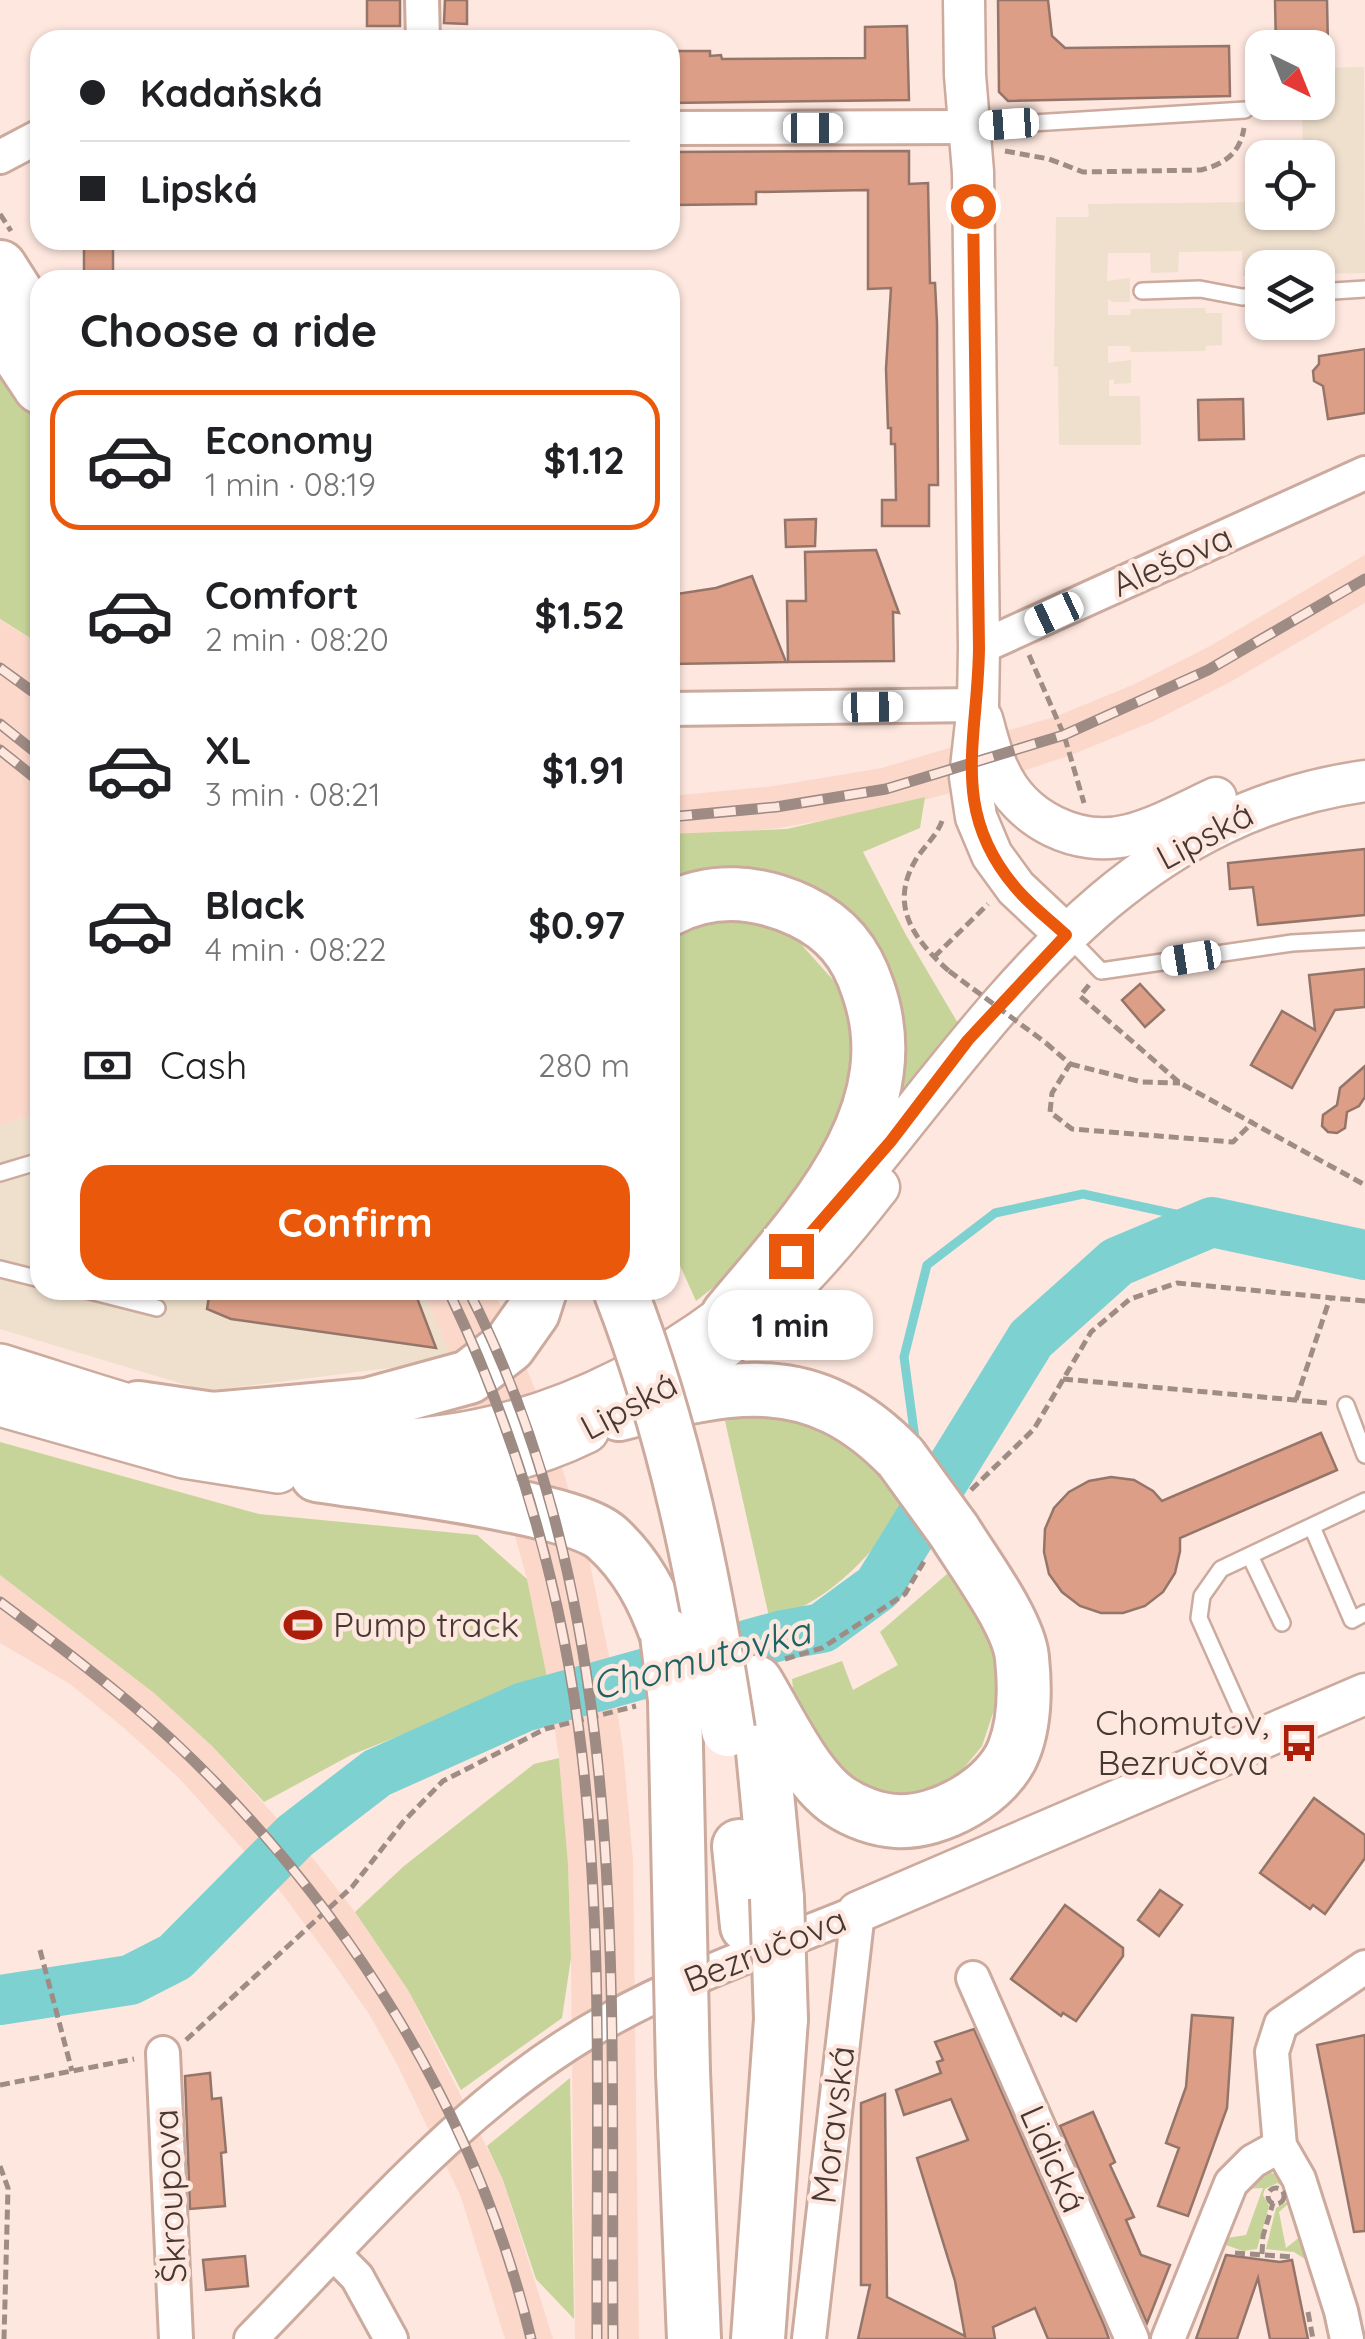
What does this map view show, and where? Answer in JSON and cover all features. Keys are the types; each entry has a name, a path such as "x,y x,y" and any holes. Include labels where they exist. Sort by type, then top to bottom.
{"highway":[{"path":"0,267 30,314"},
{"path":"0,327 30,371"},
{"path":"680,904 692,897 727,893 763,896 799,910 831,928 859,963 875,1009 880,1058 870,1108 846,1162 796,1232 728,1315"},
{"path":"138,1408 213,1419 368,1404 469,1377 510,1346 537,1300"},
{"path":"623,1300 677,1469 708,1602 762,1912"},
{"path":"657,1300 712,1479 743,1607 756,1682 764,2026 758,2339"},
{"path":"619,1414 743,1388 800,1394 880,1436 901,1458 954,1531 1004,1611 1022,1654 1022,1712 1014,1751 995,1780 972,1797 932,1816 898,1822 863,1814 837,1800 814,1776 756,1682"},
{"path":"317,1475 498,1504 564,1520 604,1535 638,1572 656,1606 666,1635 675,1700 683,2072 694,2339"},
{"path":"722,2339 740,2161 764,2026"}],"main road":[{"name":"Lipská","path":"0,1368 238,1434 306,1442 392,1445 458,1438 516,1424 629,1380 682,1349 728,1315"},
{"name":"Lipská","path":"0,1403 184,1454 317,1475 400,1476 469,1468 526,1454 619,1414"}],"street":[{"path":"422,0 423,30"},
{"path":"964,0 982,138 973,172 979,648 978,706 970,778 982,834 1016,888 1066,935"},
{"path":"680,128 982,138"},
{"path":"0,156 30,141"},
{"name":"Alešova","path":"979,648 1365,473"},
{"path":"680,709 978,706"},
{"path":"978,706 994,758 1010,792 1040,820 1070,834 1103,839 1130,834 1269,777 1302,772 1365,777"},
{"name":"Lipská","path":"728,1315 812,1234 891,1141 968,1040 1066,935 1132,877 1218,824 1278,799 1365,777"},
{"name":"Lipská","path":"619,1414 734,1344 788,1296 840,1237 989,1047 1066,935"},
{"name":"Bezručova","path":"252,2339 440,2145 498,2096 604,2022 653,1996 1365,1694"},
{"name":"Moravská","path":"808,2339 858,1912"},
{"path":"1346,2339 1298,2179 1280,2146 1272,2052 1281,2024 1365,1967"},
{"name":"Lidická","path":"974,1978 1132,2339"},
{"name":"Škroupova","path":"163,2053 176,2339"},
{"path":"1168,2339 1231,2183 1253,2161 1280,2146"},
{"path":"334,2254 357,2277 391,2339"}],"lane":[{"path":"982,138 1245,110"},
{"path":"1142,291 1200,289 1245,297"},
{"path":"1335,291 1365,289"},
{"path":"1066,935 1101,971 1292,942 1365,939"},
{"path":"0,1172 30,1164"},
{"path":"0,1268 30,1276"},
{"path":"125,1300 157,1308"},
{"path":"1346,1405 1365,1455"},
{"path":"1254,1741 1199,1618 1202,1596 1220,1569 1365,1501"},
{"path":"1312,1526 1352,1620 1365,1613"},
{"path":"1250,1556 1282,1624"}],"path":[{"path":"982,138 1083,172 1202,170 1219,166 1232,156 1244,135 1245,110"},
{"path":"1064,736 1078,791 1088,810"},
{"path":"943,812 942,826 916,858 903,902 912,930 934,957 1070,1064 1142,1082 1180,1083"},
{"path":"934,957 981,912"},
{"path":"1101,971 1080,996 1180,1083 1365,1184"},
{"path":"1070,1064 1052,1093 1050,1112 1072,1130 1234,1142 1254,1122"},
{"path":"1296,1400 1330,1298"},
{"path":"1063,1379 1346,1405"},
{"path":"40,1950 72,2071"},
{"path":"0,2166 8,2188 4,2339"},
{"path":"1262,2255 1273,2203"},
{"path":"1224,2249 1293,2256 1300,2270 1324,2260"}],"shaded area":[{"path":"1364,67 1365,273 1335,274 1335,250 1245,250 1243,276 1242,251 1179,252 1178,272 1151,273 1150,253 1108,253 1107,281 1130,278 1130,302 1108,299 1108,315 1130,315 1131,309 1205,308 1206,313 1222,313 1222,345 1206,346 1205,351 1131,352 1130,346 1108,346 1108,363 1131,360 1131,383 1114,384 1114,379 1109,380 1109,396 1140,396 1141,445 1059,445 1058,367 1054,367 1056,217 1089,217 1088,204 1245,202 1245,230 1335,230 1335,140 1303,140 1302,120 1335,120 1335,68"},
{"path":"1365,555 1365,603 1232,681 1152,722 984,784 890,809 779,828 680,837 680,795 774,786 882,768 1057,716 1135,684 1212,645"},
{"path":"0,620 30,638 30,1116 0,1125"},
{"path":"30,1116 30,1300 427,1300 453,1360 206,1391 0,1329 0,1125"},
{"path":"427,1300 498,1300 542,1406 564,1474 590,1564 611,1666 633,1860 639,2339 575,2339 571,1958 559,1758 527,1579 482,1429"},
{"path":"0,1575 154,1693 212,1746 316,1862 355,1912 408,1990 503,2180 553,2339 505,2339 461,2197 398,2066 369,2014 330,1958 280,1891 180,1779 70,1684 0,1643"}],"green space":[{"path":"0,358 30,406 30,638 0,619"},
{"path":"925,797 920,828 863,852 959,1025 887,1118 861,935 680,890 680,834 787,829"},
{"path":"711,913 792,934 849,998 861,1052 834,1154 758,1252 696,1301 680,1265 680,931"},
{"path":"757,1412 816,1424 872,1460 908,1507 848,1574 813,1601 770,1621 725,1421"},
{"name":"Pump track","path":"0,1442 259,1514 477,1535 527,1579 547,1677 351,1755 264,1802 212,1746 154,1693 0,1575"},
{"path":"954,1568 988,1633 1000,1692 982,1746 948,1787 895,1798 842,1775 796,1718 792,1679 842,1661 853,1690 898,1665 880,1632"},
{"path":"559,1758 571,1958 562,2018 461,2090 408,1990 355,1912 404,1866 534,1764"},
{"path":"570,2078 574,2319 536,2279 503,2180 487,2146"},
{"path":"1260,2172 1279,2174 1296,2197 1279,2212 1286,2248 1301,2236 1308,2261 1294,2252 1266,2249 1276,2208 1287,2202 1287,2189 1277,2183 1265,2189 1263,2195 1269,2206 1257,2249 1243,2251 1220,2243 1221,2239 1246,2235 1263,2188 1239,2189"}],"building":[{"path":"367,0 400,0 400,26 367,26"},
{"path":"445,0 467,0 467,24 444,23"},
{"path":"998,0 1048,0 1052,36 1065,48 1229,46 1230,96 1008,101 999,92"},
{"path":"1275,0 1327,0 1328,30 1276,30"},
{"path":"907,26 909,100 680,103 680,51 710,51 710,56 721,55 722,59 865,58 865,27"},
{"path":"909,151 909,184 928,183 930,283 935,283 938,485 929,485 929,526 882,526 882,500 896,500 895,444 891,444 888,428 886,369 891,288 868,289 868,190 756,192 756,204 680,205 680,152"},
{"path":"84,250 113,250 113,270 84,270"},
{"path":"1365,349 1365,413 1328,419 1323,386 1314,381 1319,356"},
{"path":"1243,399 1244,439 1199,440 1198,400"},
{"path":"816,519 815,546 786,547 785,520"},
{"path":"876,550 899,613 893,612 894,661 788,662 787,601 806,601 805,552"},
{"path":"752,576 786,662 680,664 680,593 716,588"},
{"path":"1365,849 1365,915 1258,925 1253,887 1230,889 1228,863"},
{"path":"1365,969 1365,1007 1335,1010 1292,1088 1251,1065 1282,1011 1315,1030 1309,975"},
{"path":"1140,984 1164,1010 1145,1027 1122,1000"},
{"path":"1365,1066 1365,1097 1359,1106 1347,1112 1345,1128 1337,1133 1328,1132 1322,1126 1323,1115 1337,1105 1340,1088"},
{"path":"208,1300 418,1300 436,1348 231,1319 207,1309"},
{"path":"1321,1433 1337,1470 1180,1538 1175,1573 1163,1592 1145,1606 1123,1613 1101,1613 1080,1606 1062,1592 1049,1574 1044,1552 1045,1529 1054,1508 1069,1492 1089,1481 1111,1477 1134,1480 1162,1501"},
{"path":"1314,1798 1365,1835 1365,1858 1325,1914 1313,1905 1310,1909 1260,1873"},
{"path":"1160,1890 1182,1905 1159,1936 1138,1920"},
{"path":"1065,1905 1123,1948 1123,1956 1076,2021 1063,2013 1061,2016 1011,1979"},
{"path":"1192,2015 1233,2018 1227,2108 1188,2216 1158,2206 1179,2148 1166,2143 1186,2087"},
{"path":"974,2029 1109,2339 1048,2339 1035,2308 993,2327 995,2339 858,2339 870,2285 861,2285 861,2103 885,2094 887,2297 965,2336 955,2281 917,2158 968,2140 951,2099 904,2115 896,2090 941,2073 937,2062 943,2060 935,2042"},
{"path":"1365,2035 1365,2231 1354,2232 1317,2045"},
{"path":"210,2073 212,2099 221,2098 225,2206 190,2209 185,2076"},
{"path":"1093,2112 1115,2162 1110,2165 1134,2217 1126,2220 1141,2255 1170,2265 1147,2323 1060,2126"},
{"path":"1226,2255 1292,2260 1308,2339 1270,2339 1258,2278 1237,2339 1196,2339"},
{"path":"245,2256 248,2286 206,2290 203,2260"}],"waterway":[{"path":"916,1446 904,1357 927,1265 995,1213 1083,1194 1212,1222"},
{"name":"Chomutovka","path":"0,2000 130,1980 175,1957 295,1836 377,1773 524,1707 783,1635 822,1628 878,1587 1031,1339 1117,1262 1212,1222 1365,1255"}],"railway":[{"path":"680,816 776,807 886,789 1064,735 1208,670 1365,579"},
{"path":"0,668 30,690"},
{"path":"0,724 30,748"},
{"path":"0,750 30,774"},
{"path":"453,1300 496,1402 534,1517 574,1695 589,1827 596,1973 597,2339"},
{"path":"472,1300 522,1414 560,1541 586,1672 602,1804 610,1938 613,2339"},
{"path":"0,1602 172,1740 234,1802 346,1939 439,2091 507,2254 531,2339"}],"place":[{"name":"Pump track","path":"303,1625"},
{"name":"Chomutov, Bezručova","path":"1299,1743"}],"route":[{"path":"791,1256 891,1141 968,1040 1066,935 1016,888 992,854 972,800 970,778 978,706 979,648 973,206"}]}
